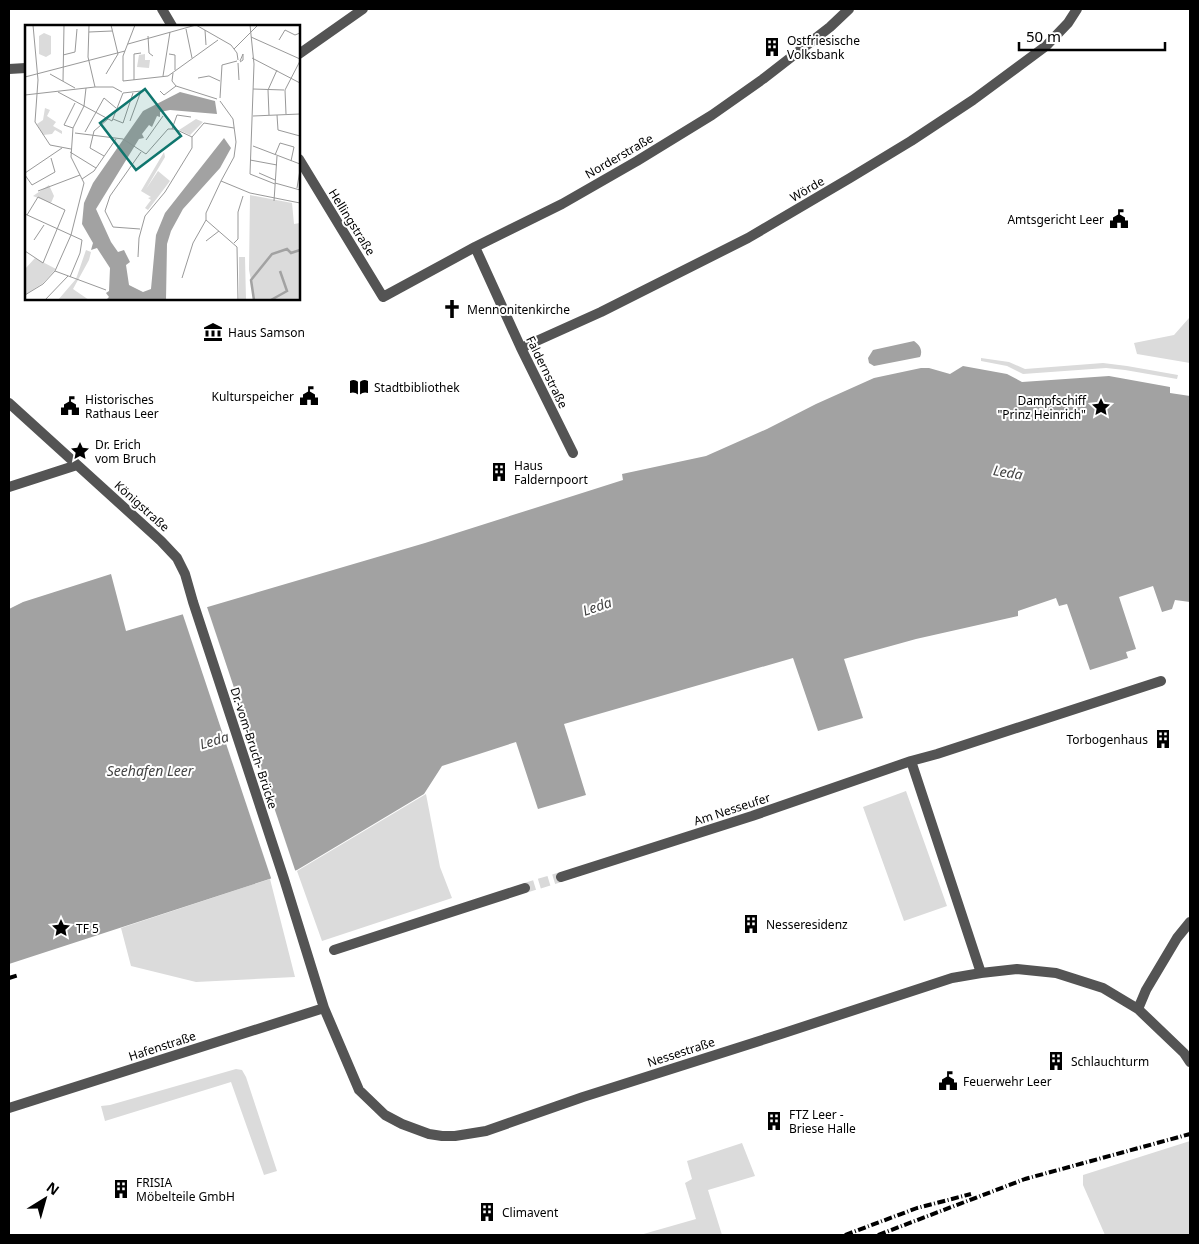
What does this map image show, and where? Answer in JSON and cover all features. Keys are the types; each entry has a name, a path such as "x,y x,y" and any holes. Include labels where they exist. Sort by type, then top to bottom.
{"street":[{"path":"162,9 171,25"},
{"path":"300,53 363,9"},
{"name":"Norderstraße","path":"383,297 475,247 562,204 712,115 763,79 830,27 848,9"},
{"name":"Wörde","path":"521,348 601,312 740,242 911,141 973,100 1046,46 1068,23 1077,9"},
{"path":"9,69 25,68"},
{"name":"Hellingstraße","path":"300,162 383,297"},
{"name":"Faldernstraße","path":"475,247 521,348 573,453"},
{"name":"Königstraße","path":"9,403 162,541 177,558 185,574 193,602"},
{"path":"9,488 77,465"},
{"name":"Dr.-vom-Bruch- Brücke","path":"193,602 291,903"},
{"name":"Am Nesseufer","path":"561,877 752,816 910,761 1161,681"},
{"path":"910,761 981,973"},
{"path":"334,950 525,888"},
{"name":"Nessestraße","path":"291,903 324,1008 359,1090 385,1115 402,1124 429,1134 455,1136 486,1131 583,1097 952,978 1018,969 1056,973 1103,988 1138,1009 1184,1053 1190,1062"},
{"path":"1138,1009 1146,990 1177,938 1190,922"},
{"name":"Hafenstraße","path":"9,1108 324,1008"}],"shaded area":[{"path":"1190,312 1190,363 1137,354 1134,343 1174,335 1189,318"},
{"path":"981,358 1009,362 1025,369 1103,363 1178,375 1177,379 1106,368 1023,374 1007,366 981,361"},
{"path":"906,791 947,906 904,921 863,807"},
{"path":"426,794 440,867 452,898 322,941 297,871"},
{"path":"270,879 295,977 196,982 131,966 121,928"},
{"path":"236,1069 242,1070 246,1077 277,1171 264,1175 231,1082 105,1121 101,1106"},
{"path":"1190,1141 1190,1235 1105,1235 1083,1185 1083,1175"},
{"path":"742,1143 755,1176 708,1190 722,1235 640,1235 696,1219 685,1183 692,1179 687,1161"}],"water":[{"path":"914,341 920,348 920,357 874,366 869,363 868,358 873,350"},
{"name":"Seehafen Leer","path":"963,366 1007,374 1022,382 1109,376 1170,387 1170,393 1190,396 1190,602 1175,600 1172,609 1162,612 1153,586 1119,597 1136,649 1126,652 1128,658 1090,670 1067,604 1059,606 1056,598 1018,611 1018,616 916,639 844,659 863,718 818,731 793,658 564,724 586,795 538,809 516,742 442,766 424,794 297,870 9,964 9,609 23,602 111,574 126,631 425,543 623,480 622,474 706,456 874,378 921,368 929,368 950,374"}],"pier":[{"path":"206,604 296,873 272,881 182,612"}],"tunnel":[{"path":"525,888 561,877"}],"railway":[{"path":"9,978 19,975"},
{"path":"878,1235 1025,1179 1190,1134"},
{"path":"845,1235 917,1208 971,1194"}],"place":[{"name":"Ostfriesische Volksbank","path":"772,47"},
{"name":"Amtsgericht Leer","path":"1119,219"},
{"name":"Mennonitenkirche","path":"452,309"},
{"name":"Haus Samson","path":"213,332"},
{"name":"Stadtbibliothek","path":"359,387"},
{"name":"Kulturspeicher","path":"309,396"},
{"name":"Historisches Rathaus Leer","path":"70,406"},
{"name":"Dampfschiff \"Prinz Heinrich\"","path":"1101,407"},
{"name":"Dr. Erich vom Bruch","path":"80,451"},
{"name":"Haus Faldernpoort","path":"499,472"},
{"name":"Torbogenhaus","path":"1163,739"},
{"name":"Nesseresidenz","path":"751,924"},
{"name":"TF 5","path":"61,928"},
{"name":"Schlauchturm","path":"1056,1061"},
{"name":"Feuerwehr Leer","path":"948,1081"},
{"name":"FTZ Leer - Briese Halle","path":"774,1121"},
{"name":"FRISIA Möbelteile GmbH","path":"121,1189"},
{"name":"Climavent","path":"487,1212"}],"water label":[{"name":"Leda","path":"1008,472"},
{"name":"Leda","path":"597,606"},
{"name":"Leda","path":"214,740"}]}
